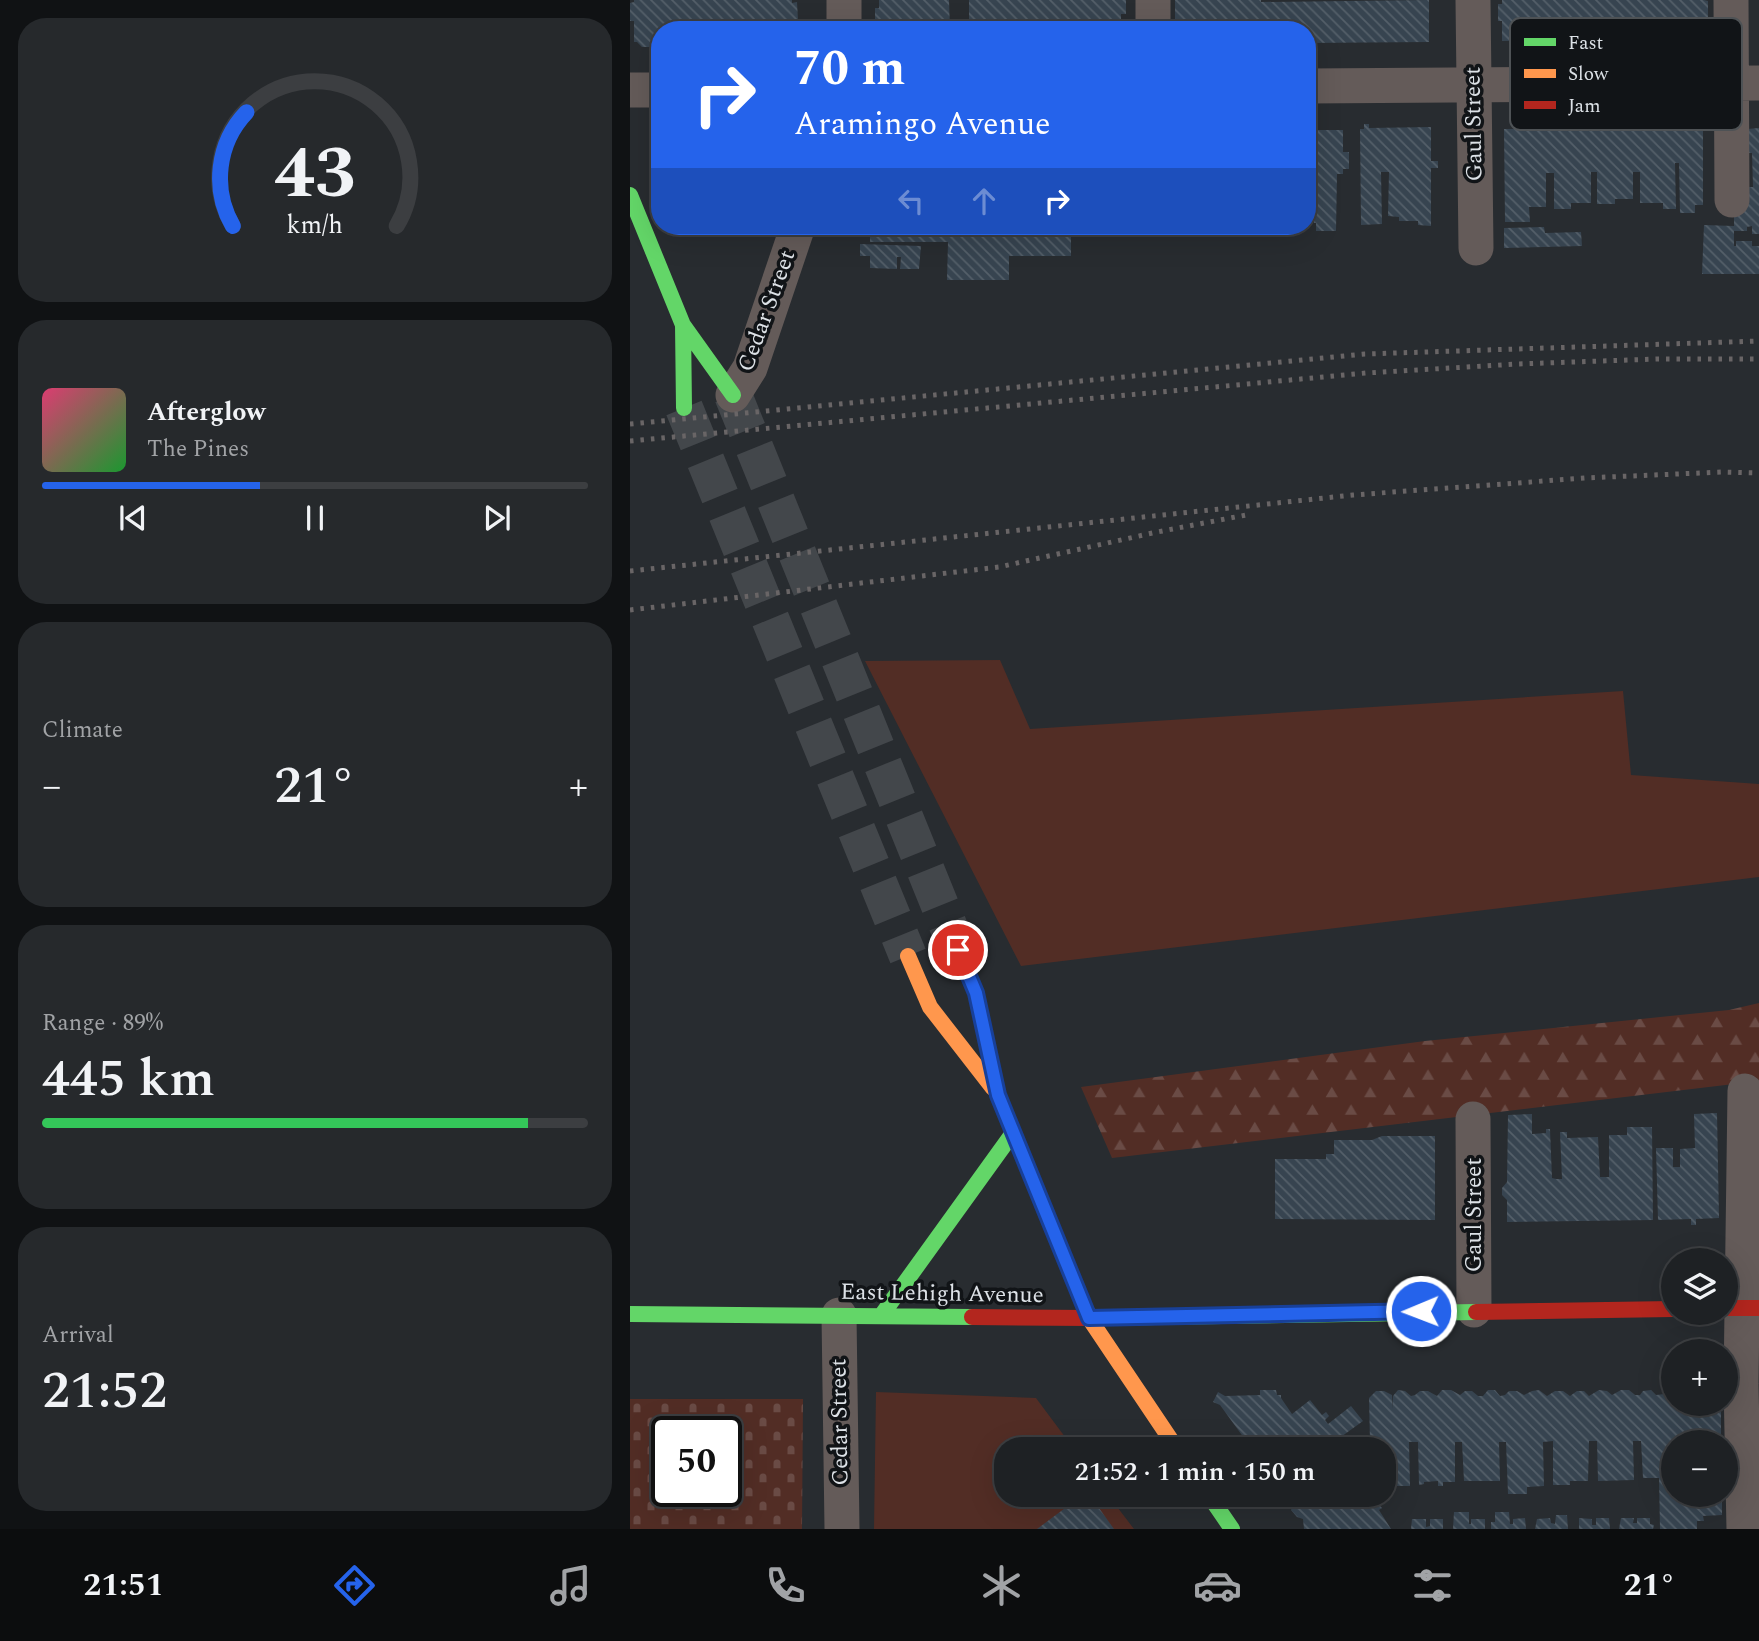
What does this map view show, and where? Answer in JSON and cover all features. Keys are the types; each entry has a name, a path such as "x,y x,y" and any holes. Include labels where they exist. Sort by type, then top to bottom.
{"main road":[{"path":"630,195 684,325 733,395"},
{"path":"684,325 684,408"},
{"path":"958,950 976,993 998,1095 1089,1318 1169,1437"},
{"path":"908,956 930,1007 998,1095"},
{"path":"881,1316 1013,1133"},
{"name":"East Lehigh Avenue","path":"630,1314 1089,1318 1661,1309"},
{"path":"1217,1507 1232,1529"}],"street":[{"path":"844,0 844,21"},
{"path":"1153,0 1153,21"},
{"name":"Gaul Street","path":"1473,0 1476,248"},
{"path":"1731,0 1734,18"},
{"path":"1742,65 1745,83 1742,110"},
{"path":"1316,86 1510,86"},
{"path":"630,90 651,90"},
{"path":"1732,200 1740,130"},
{"name":"Cedar Street","path":"733,395 750,368 795,235"},
{"path":"1744,1529 1741,1384 1745,1091"},
{"name":"Gaul Street","path":"1473,1119 1474,1310"},
{"name":"Cedar Street","path":"839,1315 842,1529"}],"green space":[{"path":"1000,660 1030,729 1623,691 1631,775 1759,784 1759,877 1021,966 865,661"},
{"path":"1759,1003 1759,1081 1112,1158 1081,1087 1425,1041 1729,1010"},
{"path":"876,1392 1036,1398 1065,1437 994,1437 994,1507 1117,1507 1134,1529 874,1529"},
{"path":"630,1399 803,1399 802,1529 630,1529"}],"building":[{"path":"792,0 792,3 797,2 798,20 651,21 651,46 642,47 634,42 634,21 630,21 630,3"},
{"path":"879,0 949,0 950,21 875,21 875,8 879,8"},
{"path":"969,0 1126,0 1126,14 1121,14 1121,21 969,21"},
{"path":"1175,0 1429,0 1429,42 1316,43 1316,21 1175,21"},
{"path":"1502,0 1704,0 1708,1 1708,18 1510,18 1510,41 1502,41 1502,21 1498,21 1498,4 1502,4"},
{"path":"1364,124 1369,124 1369,128 1431,127 1431,161 1438,161 1438,168 1431,168 1431,226 1418,225 1418,221 1399,221 1399,217 1388,216 1389,172 1381,172 1382,224 1361,225 1360,129 1364,129"},
{"path":"1759,128 1759,234 1752,234 1752,226 1747,227 1747,231 1734,231 1734,246 1736,241 1752,241 1752,246 1759,246 1759,274 1702,274 1704,225 1734,226 1734,187 1753,187 1752,153 1747,153 1747,129"},
{"path":"1504,129 1703,130 1703,205 1695,205 1695,213 1680,213 1679,163 1675,163 1676,209 1663,209 1663,203 1640,203 1640,172 1633,172 1633,199 1615,199 1615,204 1597,204 1597,172 1591,172 1591,203 1571,203 1571,209 1554,209 1554,173 1546,173 1546,207 1529,207 1530,222 1505,222"},
{"path":"1316,130 1343,130 1343,152 1349,152 1349,169 1343,169 1343,174 1337,174 1336,231 1316,231"},
{"path":"1544,227 1545,233 1581,232 1582,246 1504,248 1504,228"},
{"path":"870,235 1071,235 1071,256 1009,256 1009,280 947,280 948,242 870,242"},
{"path":"860,244 921,246 919,269 900,269 901,257 897,257 897,269 870,268 870,256 860,256"},
{"path":"1717,1113 1719,1218 1696,1219 1696,1225 1691,1225 1691,1219 1658,1220 1656,1148 1673,1148 1673,1167 1680,1167 1680,1149 1695,1148 1694,1114"},
{"path":"1532,1114 1532,1134 1546,1133 1546,1129 1550,1129 1552,1178 1556,1179 1562,1179 1560,1132 1567,1132 1567,1138 1598,1137 1600,1177 1609,1177 1609,1135 1627,1135 1627,1127 1652,1127 1653,1220 1507,1222 1507,1200 1502,1195 1502,1188 1507,1182 1508,1115"},
{"path":"1382,1136 1435,1136 1435,1220 1275,1219 1275,1159 1326,1159 1326,1154 1334,1154 1334,1140 1372,1140"},
{"path":"1260,1390 1276,1390 1292,1414 1310,1400 1322,1415 1326,1412 1329,1416 1325,1420 1328,1424 1351,1406 1363,1421 1341,1437 1243,1437 1220,1405 1213,1402 1218,1392 1225,1396 1260,1395"},
{"path":"1398,1390 1411,1396 1420,1391 1428,1391 1437,1396 1442,1390 1451,1390 1460,1395 1465,1391 1472,1391 1483,1396 1488,1390 1495,1390 1500,1396 1509,1391 1524,1395 1539,1390 1547,1396 1555,1391 1563,1391 1570,1396 1577,1391 1584,1391 1589,1396 1599,1390 1612,1395 1621,1390 1629,1390 1640,1395 1643,1391 1651,1390 1656,1395 1661,1394 1661,1416 1721,1416 1721,1430 1661,1430 1661,1507 1722,1507 1722,1515 1703,1516 1704,1521 1697,1521 1697,1529 1660,1529 1659,1478 1643,1478 1641,1441 1633,1441 1634,1480 1598,1481 1597,1441 1589,1441 1588,1481 1570,1481 1570,1485 1553,1485 1553,1441 1543,1442 1544,1486 1527,1487 1527,1494 1508,1494 1506,1442 1499,1442 1500,1481 1464,1481 1462,1442 1455,1442 1455,1482 1443,1482 1443,1486 1438,1486 1438,1481 1419,1485 1418,1442 1409,1442 1410,1486 1396,1486 1396,1437 1370,1437 1369,1398 1376,1391 1384,1391 1392,1395 1393,1409 1393,1396"},
{"path":"1067,1507 1098,1507 1114,1529 1037,1529"},
{"path":"1292,1507 1381,1507 1379,1510 1391,1529 1304,1529 1303,1519 1291,1510"},
{"path":"1454,1512 1469,1512 1469,1524 1471,1519 1485,1519 1485,1529 1453,1529"},
{"path":"1495,1512 1509,1512 1510,1524 1513,1524 1513,1519 1525,1518 1526,1529 1491,1529 1491,1522 1495,1522"},
{"path":"1556,1515 1567,1515 1568,1529 1535,1529 1537,1519 1550,1518 1551,1523 1555,1524"},
{"path":"1579,1518 1592,1519 1592,1525 1596,1525 1596,1518 1609,1518 1610,1529 1579,1529"},
{"path":"1621,1518 1634,1518 1633,1523 1637,1523 1637,1518 1650,1518 1653,1529 1619,1529"},
{"path":"1412,1519 1426,1519 1426,1527 1430,1526 1430,1519 1443,1519 1443,1529 1411,1529"}],"tunnel":[{"path":"733,395 958,950"},
{"path":"684,408 908,956"}],"railway":[{"path":"630,424 1365,354 1759,341"},
{"path":"630,441 1366,373 1517,364 1759,359"},
{"path":"630,571 1353,495 1585,478 1759,473"},
{"path":"630,610 999,567 1246,515"}],"traffic: fast":[{"path":"630,195 683,325 733,395"},
{"path":"683,325 684,408"},
{"path":"881,1316 1013,1133"},
{"path":"1089,1318 1476,1312"},
{"path":"630,1314 972,1317"},
{"path":"1217,1507 1232,1529"}],"traffic: slow":[{"path":"958,950 976,993 998,1095 1089,1318 1169,1437"},
{"path":"908,956 930,1007 993,1088"}],"traffic: jam":[{"path":"1738,1308 1759,1308"},
{"path":"1476,1312 1661,1309"},
{"path":"972,1317 1089,1318"}],"route":[{"path":"958,950 976,993 998,1095 1089,1318 1421,1311"}]}
